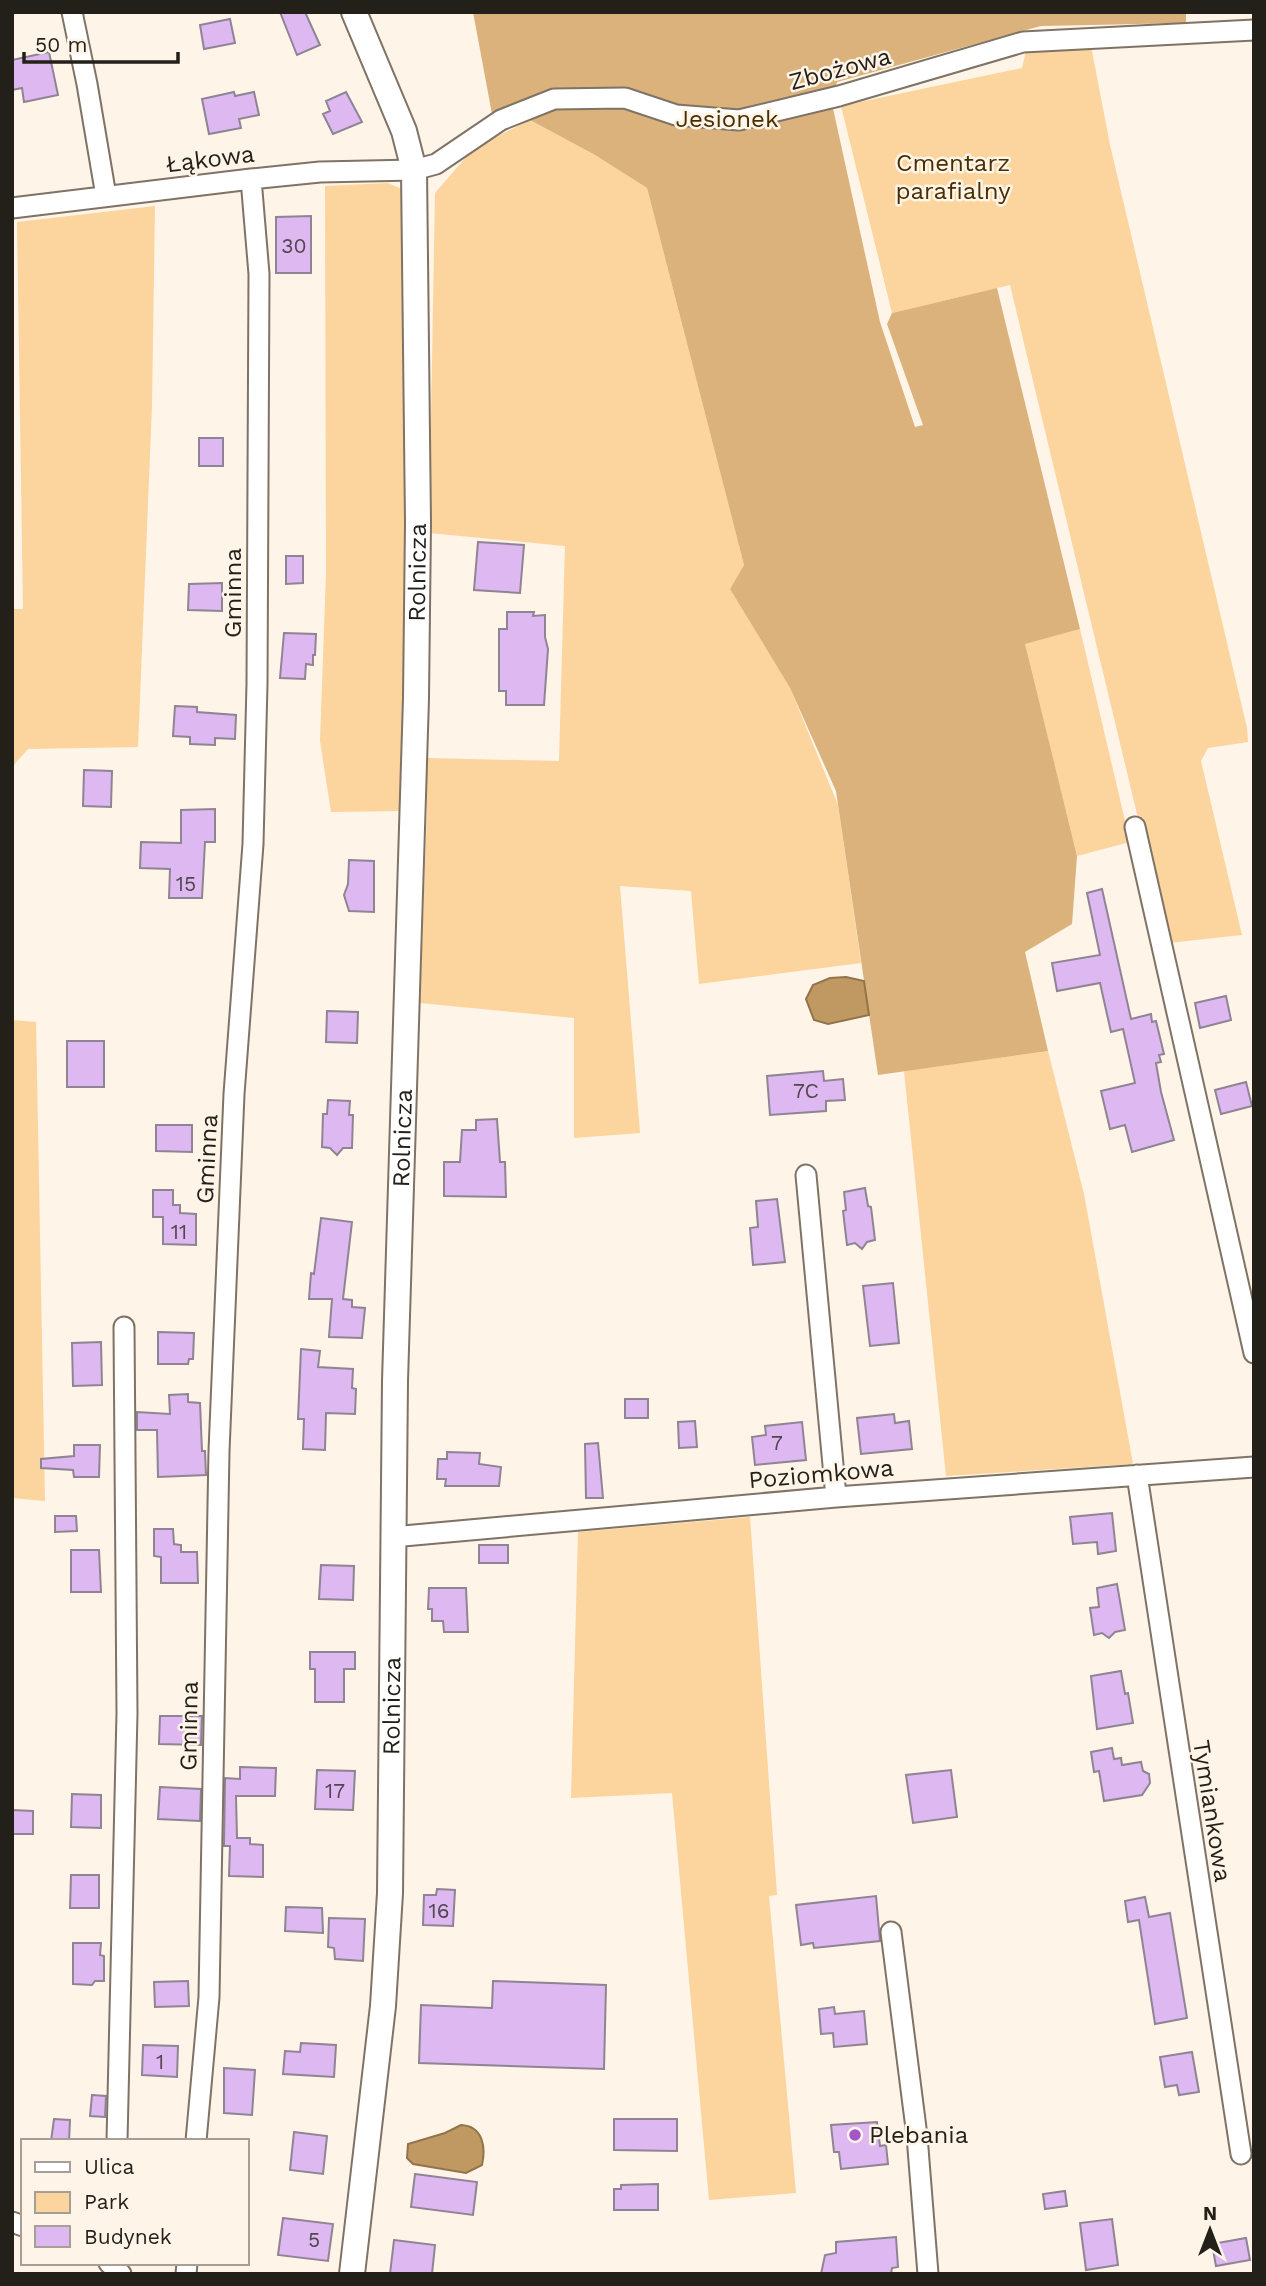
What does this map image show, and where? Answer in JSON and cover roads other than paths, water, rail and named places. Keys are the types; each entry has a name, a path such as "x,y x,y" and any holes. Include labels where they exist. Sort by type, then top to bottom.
{"street":[{"path":"72,12 106,196"},
{"name":"Rolnicza","path":"352,2274 387,1947 390,1880 392,1537 416,698 418,510 414,170 404,131 354,12"},
{"name":"Zbożowa","path":"414,170 436,164 500,120 554,99 625,98 676,115 739,120 839,96 1023,42 1254,30"},
{"name":"Łąkowa","path":"12,208 251,179 320,173 414,170"},
{"name":"Gminna","path":"197,2139 209,1997 219,1451 234,1094 253,845 256,738 259,274 251,179"},
{"path":"1135,827 1254,1353"},
{"path":"806,1175 836,1497"},
{"path":"117,2139 127,1713 124,1327"},
{"name":"Poziomkowa","path":"392,1537 836,1497 1254,1467"},
{"name":"Tymiankowa","path":"1137,1475 1241,2154"},
{"path":"891,1932 917,2136 928,2274"}],"place":[{"name":"Plebania","path":"855,2135"}],"park label":[{"name":"Jesionek","path":"727,119"},
{"name":"Cmentarz parafialny","path":"953,177"}]}
